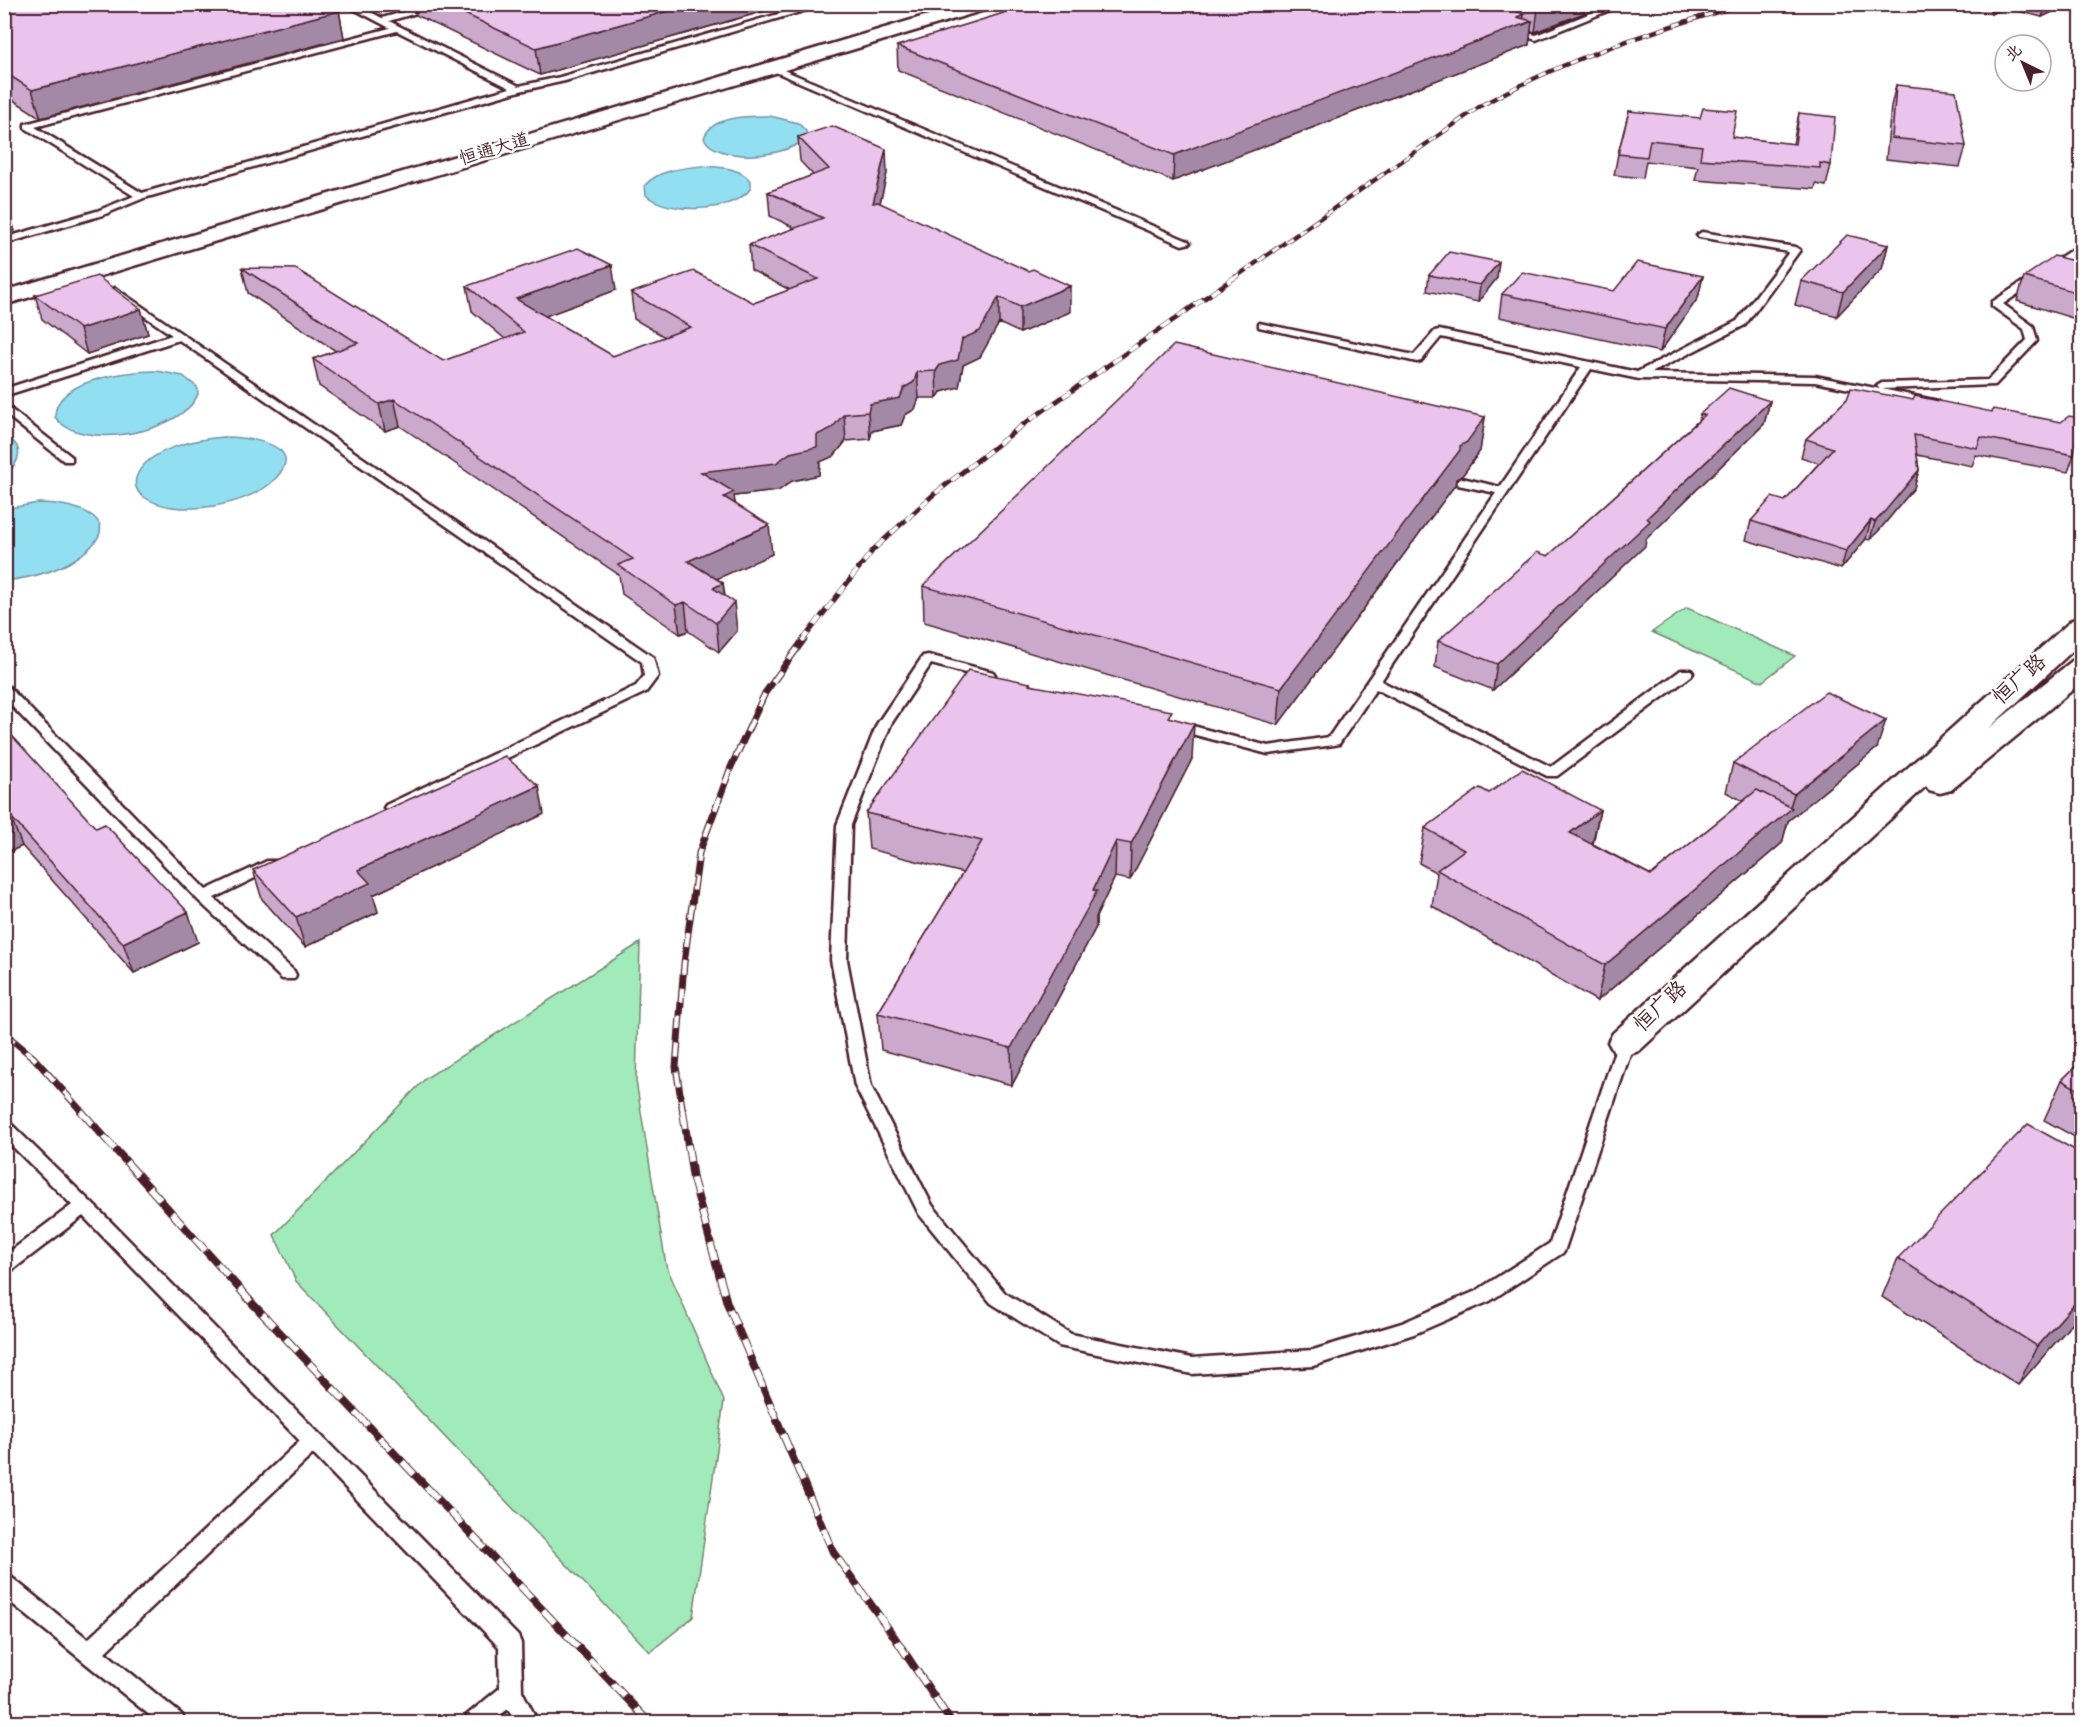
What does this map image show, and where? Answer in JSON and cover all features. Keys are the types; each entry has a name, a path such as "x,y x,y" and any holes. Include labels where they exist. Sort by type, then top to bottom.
{"main road":[{"name":"恒通大道","path":"4,281 932,4"},
{"name":"恒通大道","path":"4,298 774,68 953,8 986,4"},
{"name":"恒广路","path":"1626,1042 2082,626"},
{"name":"恒广路","path":"1626,1042 2082,667"}],"lane":[{"path":"348,4 518,89"},
{"path":"381,21 443,4"},
{"path":"4,241 100,213 141,196 823,4"},
{"path":"1503,28 1536,38 1602,14 1621,4"},
{"path":"1580,7 1602,14"},
{"path":"141,196 28,126 397,29"},
{"path":"774,68 1185,243"},
{"path":"1639,376 1741,323 1795,250 1702,235"},
{"path":"1855,387 1991,384 2032,341 2029,328 1996,304 2047,274 2082,246"},
{"path":"88,273 648,660 651,676 641,689 375,816"},
{"path":"1263,325 1417,359 1439,333 1639,376 1815,379 1946,405"},
{"path":"4,393 181,336"},
{"path":"1154,720 1268,750 1335,741 1588,365"},
{"path":"4,407 68,459"},
{"path":"1462,482 1503,491"},
{"path":"1007,680 928,659 884,724 844,825 839,960 863,1086 926,1209 998,1298 1066,1341 1192,1366 1313,1358 1407,1329 1483,1296 1558,1247 1626,1042"},
{"path":"1374,683 1552,773 1686,673"},
{"path":"4,690 204,897 288,975"},
{"path":"204,897 289,856"},
{"path":"4,1127 510,1643 511,1693 526,1722"},
{"path":"4,1266 83,1206"},
{"path":"90,1652 313,1442"},
{"path":"4,1584 174,1722"},
{"path":"475,1722 511,1693"}],"green space":[{"path":"1687,608 1795,656 1762,682 1652,632"},
{"path":"640,943 636,1081 666,1265 724,1401 693,1617 650,1652 296,1281 274,1235 426,1078"}],"water":[{"path":"770,116 798,123 806,131 807,136 786,149 754,155 723,152 711,146 704,138 708,130 715,125 732,118"},
{"path":"702,166 742,173 751,182 751,188 730,202 700,208 669,206 646,195 645,185 657,176 671,171"},
{"path":"157,371 183,376 197,387 198,394 189,408 173,419 153,428 107,435 86,434 68,428 55,417 58,404 79,386 112,376"},
{"path":"5,436 16,444 18,454 15,465 5,475"},
{"path":"223,437 245,438 270,444 285,457 284,466 276,478 264,488 249,496 212,506 193,508 158,504 138,491 135,483 141,468 161,453 186,443"},
{"path":"38,503 69,506 83,511 94,517 100,525 99,534 92,546 59,568 5,581 5,509"}],"building":[{"path":"4,4 325,4 339,11 32,90 4,72"},
{"path":"444,4 693,4 536,48"},
{"path":"1033,4 1494,4 1524,14 1517,17 1532,21 1174,155 897,46"},
{"path":"1524,4 1549,4 1538,9"},
{"path":"1896,85 1956,91 1966,146 1892,138"},
{"path":"1703,108 1737,111 1732,137 1795,144 1799,113 1835,117 1831,165 1820,163 1820,168 1700,159 1702,146 1650,140 1647,157 1618,154 1629,111 1700,118"},
{"path":"832,126 886,149 873,203 878,202 1028,271 1033,269 1070,286 1020,307 999,297 980,331 962,339 958,360 940,365 936,371 917,372 914,382 904,388 900,398 870,404 868,412 844,414 832,428 817,435 817,447 790,453 776,463 701,472 734,492 724,497 769,525 688,561 723,583 713,588 734,602 716,623 685,602 676,605 618,565 633,559 394,399 379,404 313,359 358,343 242,268 296,269 443,361 524,332 467,286 578,248 612,265 516,299 613,356 691,327 631,293 694,271 754,303 818,279 749,245 823,218 768,192 829,169 798,137"},
{"path":"1847,235 1888,245 1843,292 1801,281"},
{"path":"1449,252 1499,262 1480,285 1429,275"},
{"path":"2054,256 2082,263 2082,294 2024,277"},
{"path":"1637,262 1703,276 1665,329 1502,294 1522,272 1614,291"},
{"path":"97,276 141,309 80,329 35,295"},
{"path":"1174,345 1485,417 1467,442 1460,446 1460,450 1281,688 923,586"},
{"path":"1729,388 1770,401 1647,518 1650,521 1497,664 1438,641 1537,552 1548,556 1705,415 1700,414"},
{"path":"1851,388 1913,400 1915,396 1992,412 1993,409 2061,422 2069,416 2080,418 2074,455 1981,437 1977,448 1914,435 1919,470 1886,510 1875,522 1871,520 1846,551 1751,521 1772,497 1785,501 1833,448 1806,439 1847,399"},
{"path":"968,670 1030,683 1029,685 1172,711 1168,717 1194,724 1131,844 1116,841 1093,890 1097,891 1011,1048 878,1013 982,841 866,813"},
{"path":"1826,692 1886,720 1794,794 1733,763"},
{"path":"4,727 96,828 105,824 188,912 123,943 11,817 4,820"},
{"path":"505,756 539,786 358,870 370,883 296,917 253,870"},
{"path":"1522,769 1600,810 1570,833 1651,875 1757,790 1792,808 1605,965 1437,870 1464,850 1425,828 1480,788 1489,793"},
{"path":"2082,1060 2082,1092 2062,1080"},
{"path":"2028,1124 2082,1154 2082,1295 2037,1346 1898,1258"}],"railway":[{"path":"1233,279 1482,105 1545,73 1610,47 1745,4"},
{"path":"802,641 873,550 933,495 1024,424 1235,277"},
{"path":"683,1113 676,1067 684,963 699,853 731,767 765,693 804,639"},
{"path":"4,1033 34,1058 83,1113"},
{"path":"81,1111 253,1304 649,1722"},
{"path":"683,1111 693,1179 727,1303 833,1552 893,1635 951,1722"}]}
